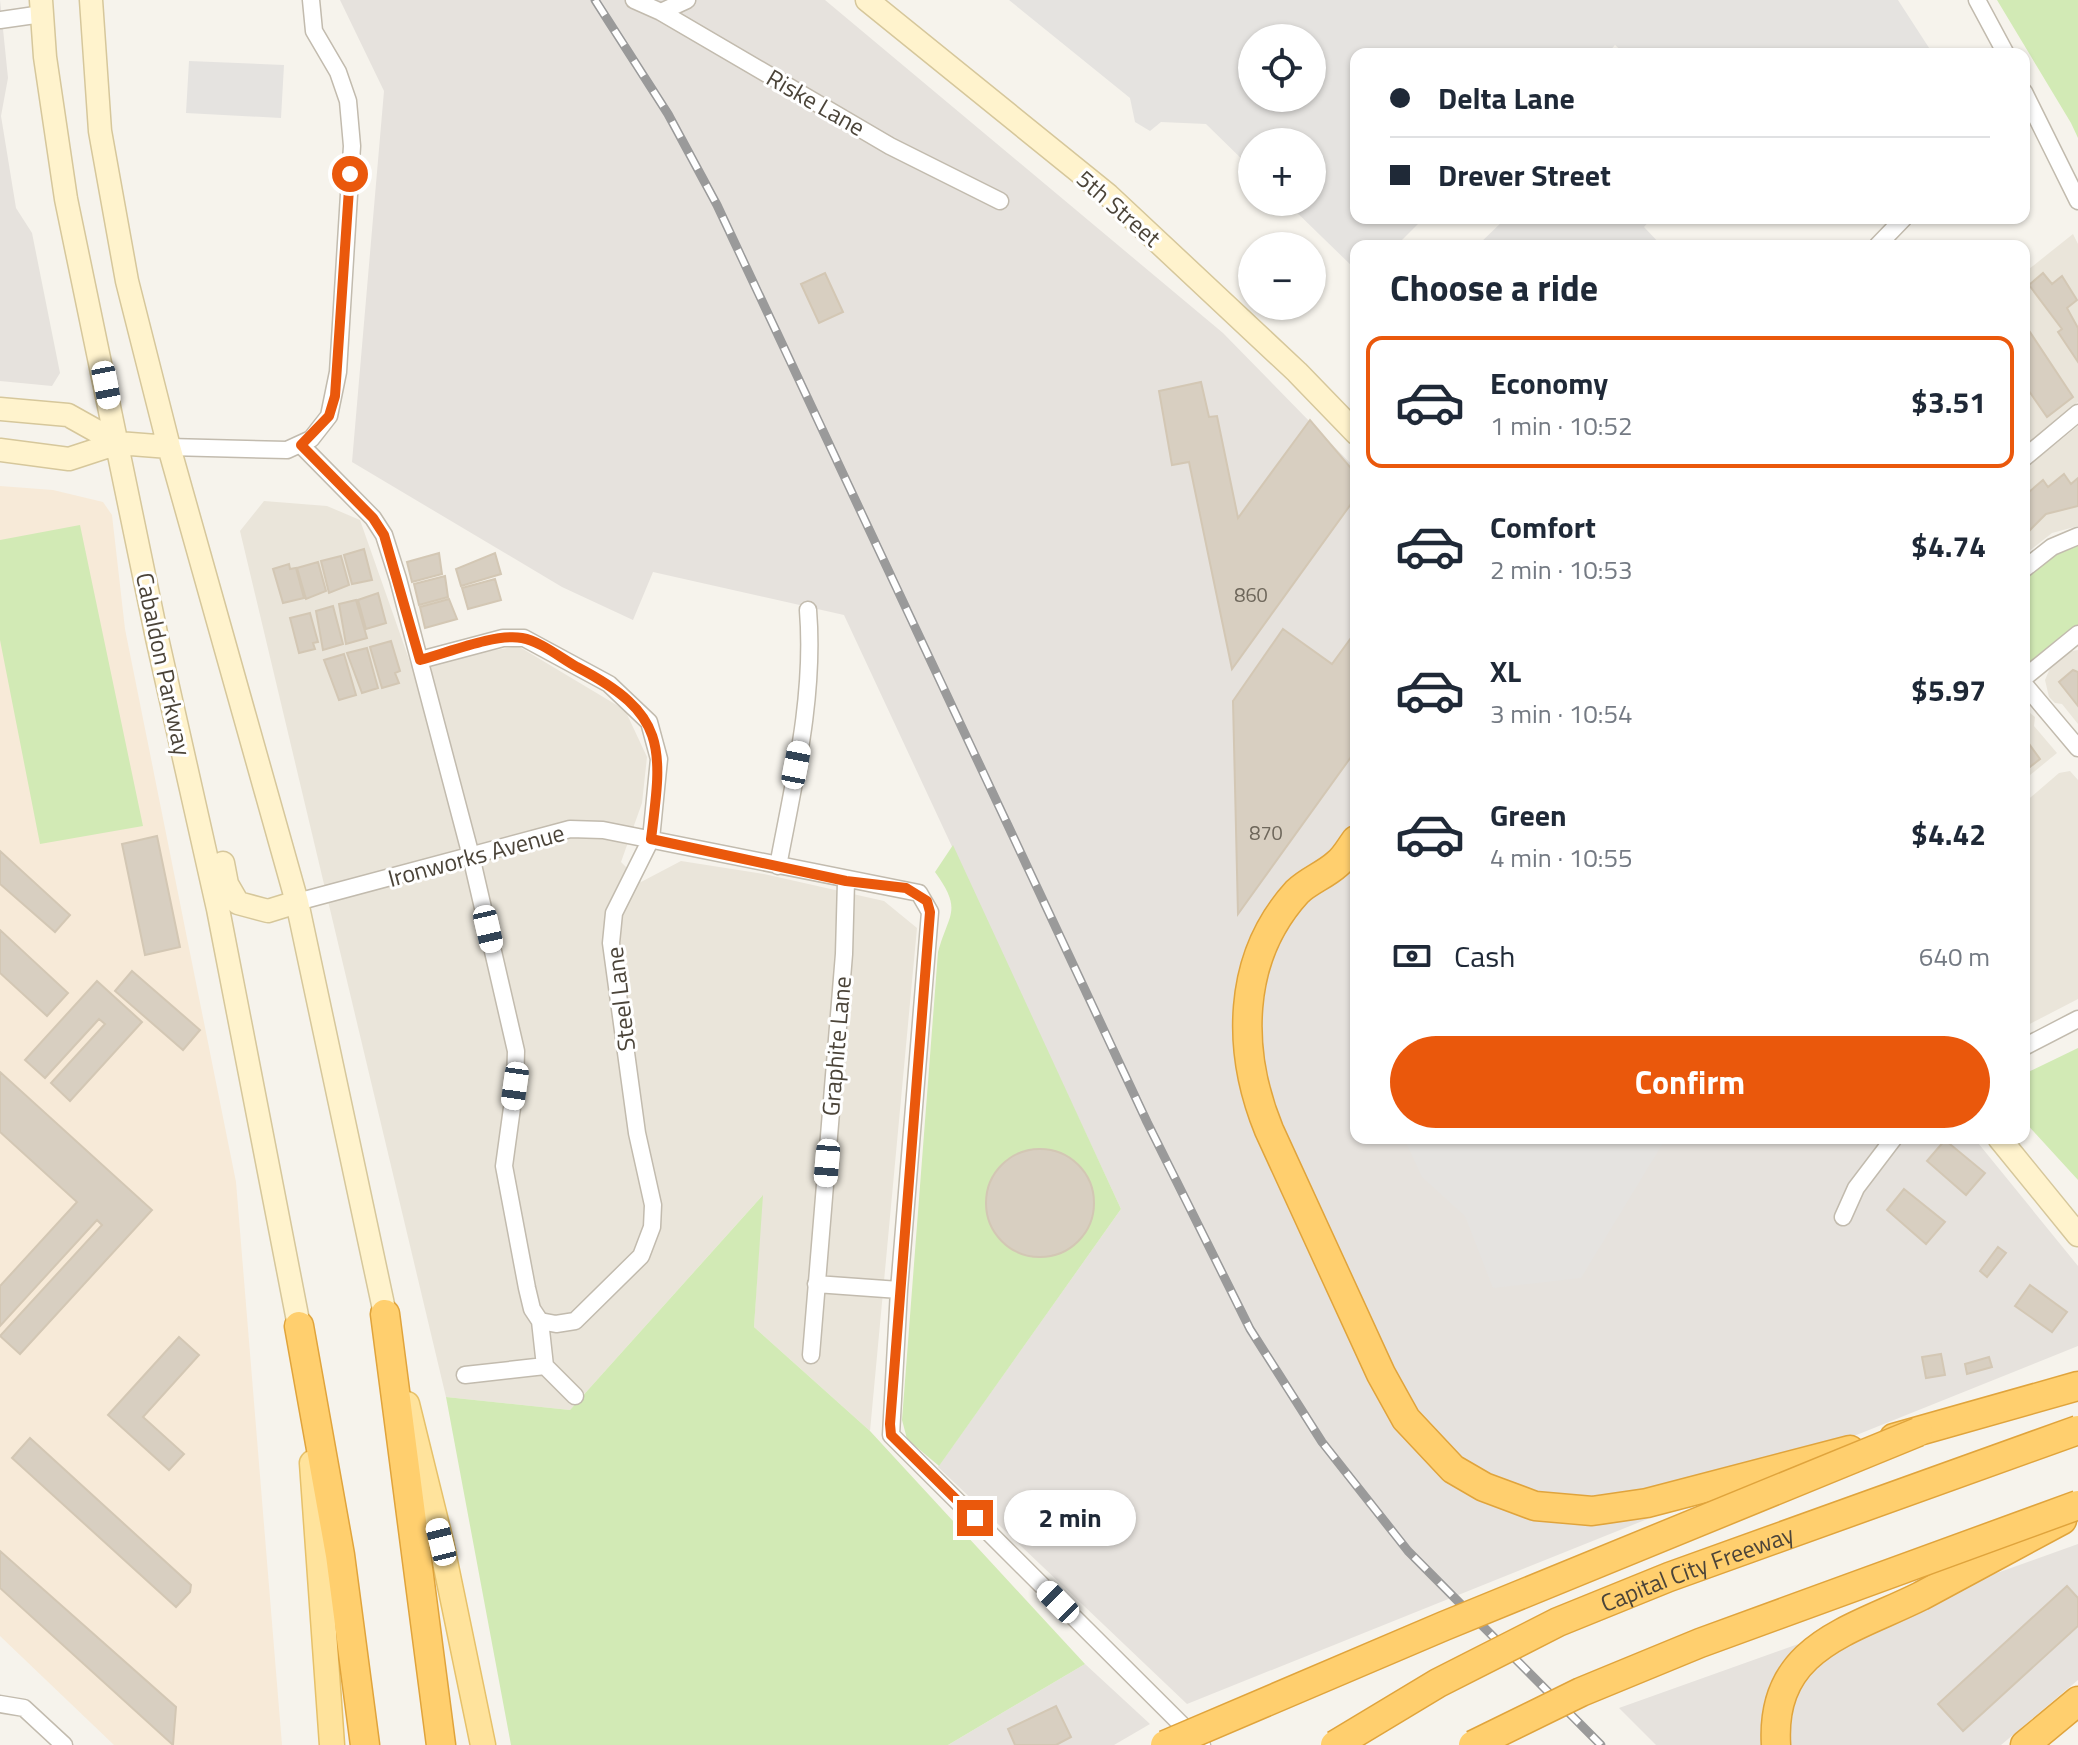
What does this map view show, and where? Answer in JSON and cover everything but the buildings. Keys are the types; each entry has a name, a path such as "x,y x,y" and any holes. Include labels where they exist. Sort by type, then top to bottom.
{"highway":[{"path":"1350,848 1339,863 1299,890 1270,932 1257,961 1248,1004 1246,1047 1256,1098 1269,1130 1381,1374 1406,1419 1453,1469 1484,1487 1535,1506 1592,1511 1647,1503 1918,1432 2078,1386"},
{"path":"385,1314 441,1745"},
{"path":"299,1326 340,1555 365,1745"},
{"name":"Capital City Freeway","path":"1335,1745 1438,1683 1558,1622 1669,1577 2078,1430"},
{"path":"1165,1745 1444,1626 1918,1432"},
{"path":"1473,1745 1581,1692 1700,1643 2078,1505"},
{"path":"1776,1745 1779,1700 1790,1678 1821,1644 1865,1619 1917,1598 2078,1512"},
{"path":"2025,1745 2078,1701"}],"main road":[{"path":"91,0 100,131 127,281 169,447 297,902 385,1314 441,1542 483,1745"},
{"name":"5th Street","path":"867,0 1108,195 1297,372 1350,427"},
{"name":"Cabaldon Parkway","path":"41,7 66,199 218,909 299,1326"},
{"path":"0,409 68,415 118,443"},
{"path":"0,450 69,459 118,443 169,447"},
{"path":"184,755 208,791 231,893 238,903 268,911 297,902"},
{"path":"2004,1144 2078,1235"},
{"path":"299,1326 318,1531 332,1745"}],"street":[{"path":"169,447 287,450 301,445 329,416 335,396 352,146 348,101 338,72 314,31 311,0"},
{"name":"Riske Lane","path":"634,0 661,12 890,146 1000,201"},
{"path":"661,12 687,0"},
{"path":"1977,0 2003,48"},
{"path":"0,20 41,7"},
{"path":"2030,106 2078,201"},
{"path":"1883,240 1898,224"},
{"path":"2030,453 2078,413"},
{"path":"301,445 373,518 384,535 398,579 471,856 516,1051 515,1086 504,1166 527,1288 532,1309 540,1321 545,1366 575,1396"},
{"path":"2030,564 2052,547 2078,536"},
{"path":"778,866 808,694 812,655 808,610"},
{"path":"2030,676 2078,634"},
{"name":"Steel Lane","path":"420,660 503,638 524,638 609,684 649,722 659,759 651,839 614,913 611,943 637,1133 653,1205 652,1227 641,1256 575,1321 556,1324 540,1321"},
{"path":"2030,688 2078,748"},
{"name":"Ironworks Avenue","path":"297,902 570,829 603,830 846,881 912,890 927,901 930,912 899,1290 891,1435 1202,1745"},
{"name":"Graphite Lane","path":"811,1355 844,954 846,881"},
{"path":"2030,1044 2078,1019"},
{"path":"1843,1217 1856,1188 1889,1144"},
{"path":"816,1284 899,1290"},
{"path":"465,1375 545,1366"},
{"path":"0,1704 24,1708 64,1745"}],"shaded area":[{"path":"0,0 8,78 1,116 16,208 32,233 60,373 52,386 0,381"},
{"path":"340,0 825,0 1223,333 1350,463 1350,1144 1979,1144 2078,1266 2078,1346 1187,1704 938,1467 1121,1209 844,615 653,572 633,620 562,587 352,462 384,91"},
{"path":"1009,0 1898,0 1929,48 1618,48 1615,45 1612,48 1350,48 1350,224 1418,224 1402,240 1350,240 1350,264 1326,241 1326,232 1317,232 1300,216 1326,216 1326,128 1238,128 1238,155 1206,124 1161,122 1150,131 1135,122 1130,98"},
{"path":"189,61 284,65 281,118 186,113"},
{"path":"1500,224 1647,224 1644,227 1656,240 1483,240"},
{"path":"2073,234 2078,244 2078,402 2030,441 2030,268"},
{"path":"2078,426 2078,526 2052,533 2030,550 2030,464"},
{"path":"0,486 53,490 103,502 112,515 125,629 236,1182 282,1745 114,1745 0,1636"},
{"path":"264,501 327,506 360,520 411,665 518,646 625,710 647,757 642,803 621,862 641,882 681,861 764,874 884,901 917,928 870,1431 754,1327 762,1196 570,1410 446,1397 240,531"},
{"path":"2078,650 2078,724 2062,704 2055,703 2049,697 2045,680 2051,666 2066,652"},
{"path":"2030,713 2035,717 2034,726 2057,753 2030,775"},
{"path":"2070,771 2078,780 2078,999 2030,1024 2030,798 2059,773"},
{"path":"1407,1144 1662,1144 1581,1278 1493,1288 1465,1216 1422,1177"},
{"path":"2078,1544 2078,1680 2001,1745 1656,1745 1619,1708"},
{"path":"1085,1664 1150,1724 1114,1745 948,1745"}],"green space":[{"path":"1997,0 2078,0 2078,138 2030,55 2030,48 2026,48"},
{"path":"80,525 143,826 40,844 0,640 0,540"},
{"path":"2078,544 2078,625 2030,665 2030,575 2055,554"},
{"path":"953,845 1121,1209 939,1466 907,1439 902,1420 938,952 951,912 949,895 935,872"},
{"path":"2078,1048 2078,1180 2030,1128 2030,1071"},
{"path":"763,1195 754,1327 870,1431 1085,1664 948,1745 511,1745 446,1397 570,1410"}],"railway":[{"path":"595,0 668,114 717,205 1147,1122 1250,1329 1322,1442 1408,1551 1601,1745"}],"route":[{"path":"350,174 335,396 329,416 311,439 301,445 373,518 384,535 420,660 503,638 524,638 609,684 649,722 659,759 651,839 846,881 906,888 919,893 927,901 930,912 890,1424 891,1435 975,1518"}]}
